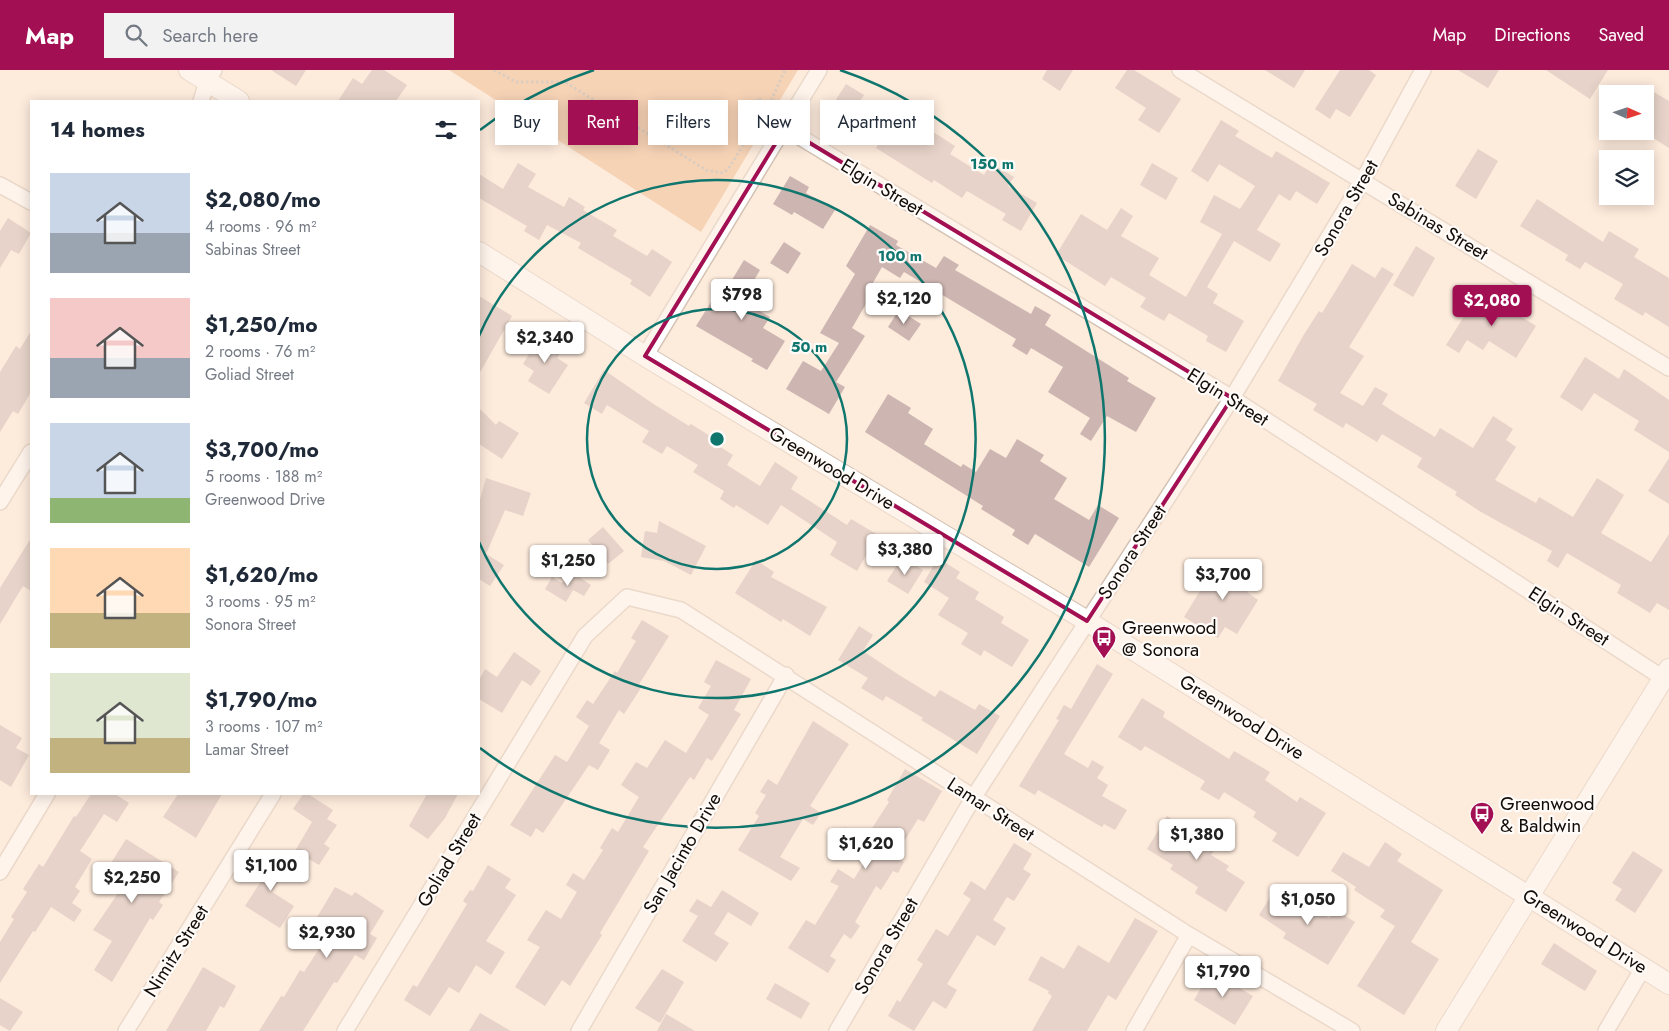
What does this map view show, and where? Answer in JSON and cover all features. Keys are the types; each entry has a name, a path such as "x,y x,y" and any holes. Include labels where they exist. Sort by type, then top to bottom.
{"main road":[{"path":"189,70 211,76 238,100"},
{"name":"Greenwood Drive","path":"480,253 644,356 1087,621 1669,984"},
{"path":"1446,1031 1666,673"}],"street":[{"path":"801,100 819,70"},
{"name":"Sabinas Street","path":"1180,70 1669,368"},
{"name":"Sonora Street","path":"837,1031 973,798 1232,398 1362,180 1423,70"},
{"path":"201,100 211,76"},
{"name":"Elgin Street","path":"810,143 1232,398 1666,673"},
{"path":"644,356 774,145"},
{"path":"0,185 30,201"},
{"path":"0,502 30,454"},
{"name":"Lamar Street","path":"627,597 681,610 786,675 973,798 1190,935 1352,1031"},
{"name":"Goliad Street","path":"345,1031 585,636 627,597"},
{"name":"San Jacinto Drive","path":"579,1031 786,675"},
{"path":"0,872 46,795"},
{"name":"Nimitz Street","path":"126,1031 272,795"},
{"path":"1134,1031 1190,935"},
{"path":"1606,1031 1643,968"}],"path":[{"path":"494,70 516,82 565,82 706,170 723,173 728,169 744,145"},
{"path":"770,100 785,70"}],"highlighted area":[{"path":"785,128 1232,398 1087,621 645,356"}],"shaded area":[{"path":"449,70 798,70 780,100 738,100 738,145 753,145 701,232 558,140 558,100 496,100"}],"building":[{"path":"271,70 306,70 296,86"},
{"path":"372,70 384,70 407,85 397,100 339,100 353,78 362,84"},
{"path":"1047,70 1073,70 1060,91 1042,79"},
{"path":"1127,70 1134,70 1181,99 1159,133 1138,120 1146,108 1115,88"},
{"path":"1265,70 1305,70 1294,88"},
{"path":"1340,70 1369,70 1376,75 1350,117 1336,109 1330,119 1315,109"},
{"path":"1458,70 1499,70 1488,88"},
{"path":"1546,70 1608,70 1590,99"},
{"path":"846,84 864,95 861,100 836,100"},
{"path":"1654,92 1669,101 1669,148 1654,139"},
{"path":"1221,120 1239,131 1235,136 1272,158 1276,151 1330,183 1317,204 1296,191 1290,201 1279,194 1257,230 1281,244 1270,262 1234,241 1207,287 1218,294 1213,303 1244,321 1226,352 1206,341 1208,336 1169,313 1164,321 1140,307 1146,298 1111,277 1105,286 1056,255 1081,214 1107,230 1121,208 1133,216 1121,236 1159,258 1149,275 1186,297 1222,234 1200,222 1214,195 1240,209 1255,186 1219,164 1208,182 1191,171"},
{"path":"934,132 955,146 950,154 984,175 991,163 1014,177 1008,186 1037,203 1021,231 1002,220 1006,214 967,191 962,198 934,180 932,183 876,148 878,145 934,145"},
{"path":"1478,149 1498,161 1476,199 1455,186"},
{"path":"518,163 536,174 528,187 564,207 569,197 585,207 583,210 617,230 613,236 647,256 652,249 672,262 650,297 630,284 632,280 578,248 581,243 547,225 539,240 524,231 527,226 480,199 480,175 503,189"},
{"path":"1152,163 1178,178 1166,200 1140,185"},
{"path":"790,176 809,187 806,193 835,210 823,229 794,212 792,215 773,204"},
{"path":"1537,199 1603,242 1609,231 1639,249 1634,257 1669,278 1669,327 1645,312 1643,316 1614,299 1623,284 1585,262 1580,269 1565,260 1568,255 1520,226"},
{"path":"8,218 30,232 30,235 19,254 11,250 0,268 0,231"},
{"path":"870,225 898,241 896,245 936,268 944,256 959,265 955,270 1031,314 1035,306 1051,315 1045,325 1129,378 1127,381 1156,398 1136,432 1107,416 1091,441 1080,434 1090,418 1048,392 1063,367 1031,348 1027,355 1012,346 1016,339 904,272 900,278 882,267 866,295 870,297 852,328 865,336 836,382 845,387 829,414 786,389 803,361 821,371 839,343 820,333 855,274 846,266"},
{"path":"784,242 801,253 788,274 770,263"},
{"path":"1416,246 1435,258 1413,297 1393,285"},
{"path":"744,260 760,270 742,301 770,317 763,328 785,341 767,370 751,361 753,359 696,326 716,294 721,298"},
{"path":"1352,264 1375,278 1382,267 1394,274 1349,347 1364,356 1340,393 1363,406 1375,387 1388,394 1382,404 1394,412 1435,437 1440,428 1473,448 1493,416 1513,429 1506,440 1516,447 1495,480 1536,503 1539,497 1573,517 1597,478 1624,495 1601,533 1651,562 1669,534 1669,610 1657,603 1650,613 1617,593 1621,585 1567,553 1558,568 1547,561 1552,551 1481,512 1455,495 1457,492 1417,467 1422,458 1382,434 1377,442 1346,423 1343,428 1313,410 1317,404 1278,381 1303,336 1319,311 1322,313"},
{"path":"1480,291 1536,326 1516,358 1489,341 1483,350 1467,340 1459,353 1446,345"},
{"path":"480,297 512,316 480,372"},
{"path":"899,310 921,324 909,341 888,327"},
{"path":"30,333 30,394 18,414 13,411 0,432 0,372 16,346 20,349"},
{"path":"541,334 563,348 557,358 568,365 549,394 528,381 534,371 523,364"},
{"path":"1585,357 1619,379 1624,369 1669,400 1669,452 1634,430 1639,421 1594,393 1582,411 1560,397"},
{"path":"604,370 652,403 689,426 691,424 710,436 708,439 733,455 727,465 760,486 775,462 798,477 791,489 847,525 851,519 878,535 857,571 830,555 837,542 781,505 768,525 736,505 734,508 720,499 724,491 693,472 698,465 667,446 662,454 642,442 649,431 607,405 602,414 584,403"},
{"path":"888,394 911,408 908,413 933,429 924,444 961,467 963,464 976,472 990,449 1006,458 1017,439 1044,455 1040,461 1067,478 1054,499 1089,520 1098,505 1119,518 1089,567 1035,534 1028,545 1012,535 1015,530 981,509 983,506 865,432"},
{"path":"480,409 496,425 499,421 519,433 502,459 480,445"},
{"path":"1669,458 1669,504 1648,491"},
{"path":"486,478 531,493 523,516 505,510 486,554 504,565 490,586 480,580 480,499"},
{"path":"659,521 706,546 691,575 664,561 641,557 645,531 657,533"},
{"path":"603,527 624,551 608,564 588,540"},
{"path":"30,540 30,590 23,586 0,624 0,588"},
{"path":"902,557 923,570 908,594 887,581"},
{"path":"938,558 960,572 956,578 979,592 975,599 1004,617 1001,623 1029,640 1012,667 984,650 981,656 961,644 968,633 938,615 949,598 924,582"},
{"path":"756,560 774,572 771,577 827,607 810,636 783,619 781,622 735,593"},
{"path":"1219,560 1254,581 1247,592 1258,600 1237,634 1225,627 1218,638 1184,617"},
{"path":"570,571 591,585 584,596 573,590 566,602 545,589 552,577 562,583"},
{"path":"642,620 669,636 638,686 641,688 624,714 619,710 599,743 610,750 598,770 589,765 543,833 536,828 531,837 510,825 555,755 567,762 589,726 576,717 587,700 593,704 615,671 617,673 636,641 631,638"},
{"path":"859,626 873,635 863,651 899,675 935,697 940,690 975,710 979,704 1000,716 977,754 886,696 883,701 861,688 868,678 838,660"},
{"path":"514,652 541,671 531,686 522,680 502,713 480,700 480,678 485,669 497,677"},
{"path":"716,660 751,679 734,710 741,714 712,761 707,758 694,780 690,777 643,847 649,851 600,933 602,935 570,986 562,980 545,1006 515,987 540,947 527,940 546,910 561,919 577,892 566,885 573,873 584,880 603,850 600,848 612,828 618,832 639,797 621,785 636,762 647,768 665,740 686,753 709,715 698,708 711,686 704,682"},
{"path":"1097,664 1113,674 1064,754 1088,768 1092,760 1104,767 1097,778 1108,785 1102,796 1127,810 1115,830 1104,824 1102,827 1038,790 1035,795 1019,786 1059,720 1056,719 1064,705 1071,709"},
{"path":"1142,698 1165,712 1163,717 1229,759 1234,751 1270,772 1265,780 1297,802 1300,797 1326,813 1298,857 1272,841 1277,833 1253,817 1256,812 1224,792 1219,800 1200,789 1205,781 1145,746 1141,751 1118,737"},
{"path":"813,721 849,744 810,806 821,813 813,825 803,819 780,857 800,868 791,881 738,850 759,816 755,813 766,795 760,792 768,779 777,785"},
{"path":"0,725 22,738 16,748 29,755 11,787 0,780"},
{"path":"905,769 942,791 924,822 918,819 895,856 904,862 898,873 893,871 881,890 876,886 855,922 860,926 851,939 844,934 830,956 836,960 828,973 788,948 806,920 815,925 839,886 830,882 838,869 854,879 868,856 838,838 845,827 865,839 889,802 887,800"},
{"path":"90,795 117,795 129,803 117,822 104,814 80,851 92,859 75,887 80,891 72,903 82,910 74,922 51,907 35,932 33,931 0,983 0,942 14,919 11,917 27,892 23,889 39,864 43,867 74,816 76,817"},
{"path":"177,795 221,795 196,838 163,817"},
{"path":"302,795 310,795 333,810 327,819 337,825 324,844 330,848 319,865 295,851 312,822 293,809"},
{"path":"426,795 457,795 445,818 428,839 409,826"},
{"path":"1167,816 1193,832 1198,824 1222,838 1211,855 1229,866 1226,870 1245,882 1226,912 1195,893 1198,887 1170,869 1173,865 1147,849"},
{"path":"126,839 179,872 159,902 163,905 153,920 150,918 112,982 94,970 112,941 93,930 127,880 108,868"},
{"path":"1385,842 1402,854 1397,861 1443,890 1411,942 1439,959 1404,1015 1357,986 1395,926 1380,917 1385,910 1354,890 1356,887 1331,871 1343,852 1369,867"},
{"path":"1014,843 1032,854 1023,869 1031,874 1014,901 1007,897 993,920 1006,928 995,946 977,935 947,984 957,990 946,1009 933,1001 914,1031 888,1016 897,1000 900,1002 923,964 917,960 936,929 948,936 971,899 963,894 971,881 985,890"},
{"path":"270,851 290,864 272,892 294,906 280,928 245,906 263,878 256,873"},
{"path":"1633,851 1663,870 1635,913 1615,900 1622,889 1612,883"},
{"path":"488,865 511,879 505,888 516,895 486,941 505,952 491,975 476,965 459,993 449,987 430,1016 404,1000 413,985 417,987 467,904 463,901 470,890 473,891"},
{"path":"335,887 352,896 355,892 384,911 370,934 377,938 364,960 355,955 337,983 334,982 303,1031 259,1031 281,996 284,997 300,970 304,972 326,938 310,929"},
{"path":"1275,889 1303,907 1305,903 1329,918 1334,909 1355,922 1328,965 1283,938 1286,933 1259,915"},
{"path":"722,890 759,913 751,926 728,912 714,934 729,943 716,962 682,941 698,916 689,911 697,899 711,907"},
{"path":"1135,918 1158,931 1116,1000 1108,995 1087,1031 1032,1031 1052,996 1048,993 1049,991 1028,980 1041,956 1064,969 1078,945 1109,963"},
{"path":"1554,943 1597,971 1585,991 1541,964"},
{"path":"203,967 236,986 224,1008 220,1006 206,1031 166,1031"},
{"path":"662,969 684,982 660,1023 635,1008"},
{"path":"1211,971 1253,996 1235,1025 1194,1000"},
{"path":"775,983 810,1003 801,1019 766,999"},
{"path":"0,998 23,1012 10,1031 0,1025"},
{"path":"480,1013 511,1031 469,1031"},
{"path":"666,1014 695,1031 657,1031"}],"place":[{"name":"Greenwood @ Sonora","path":"1104,659"},
{"name":"Greenwood & Baldwin","path":"1482,835"}]}
